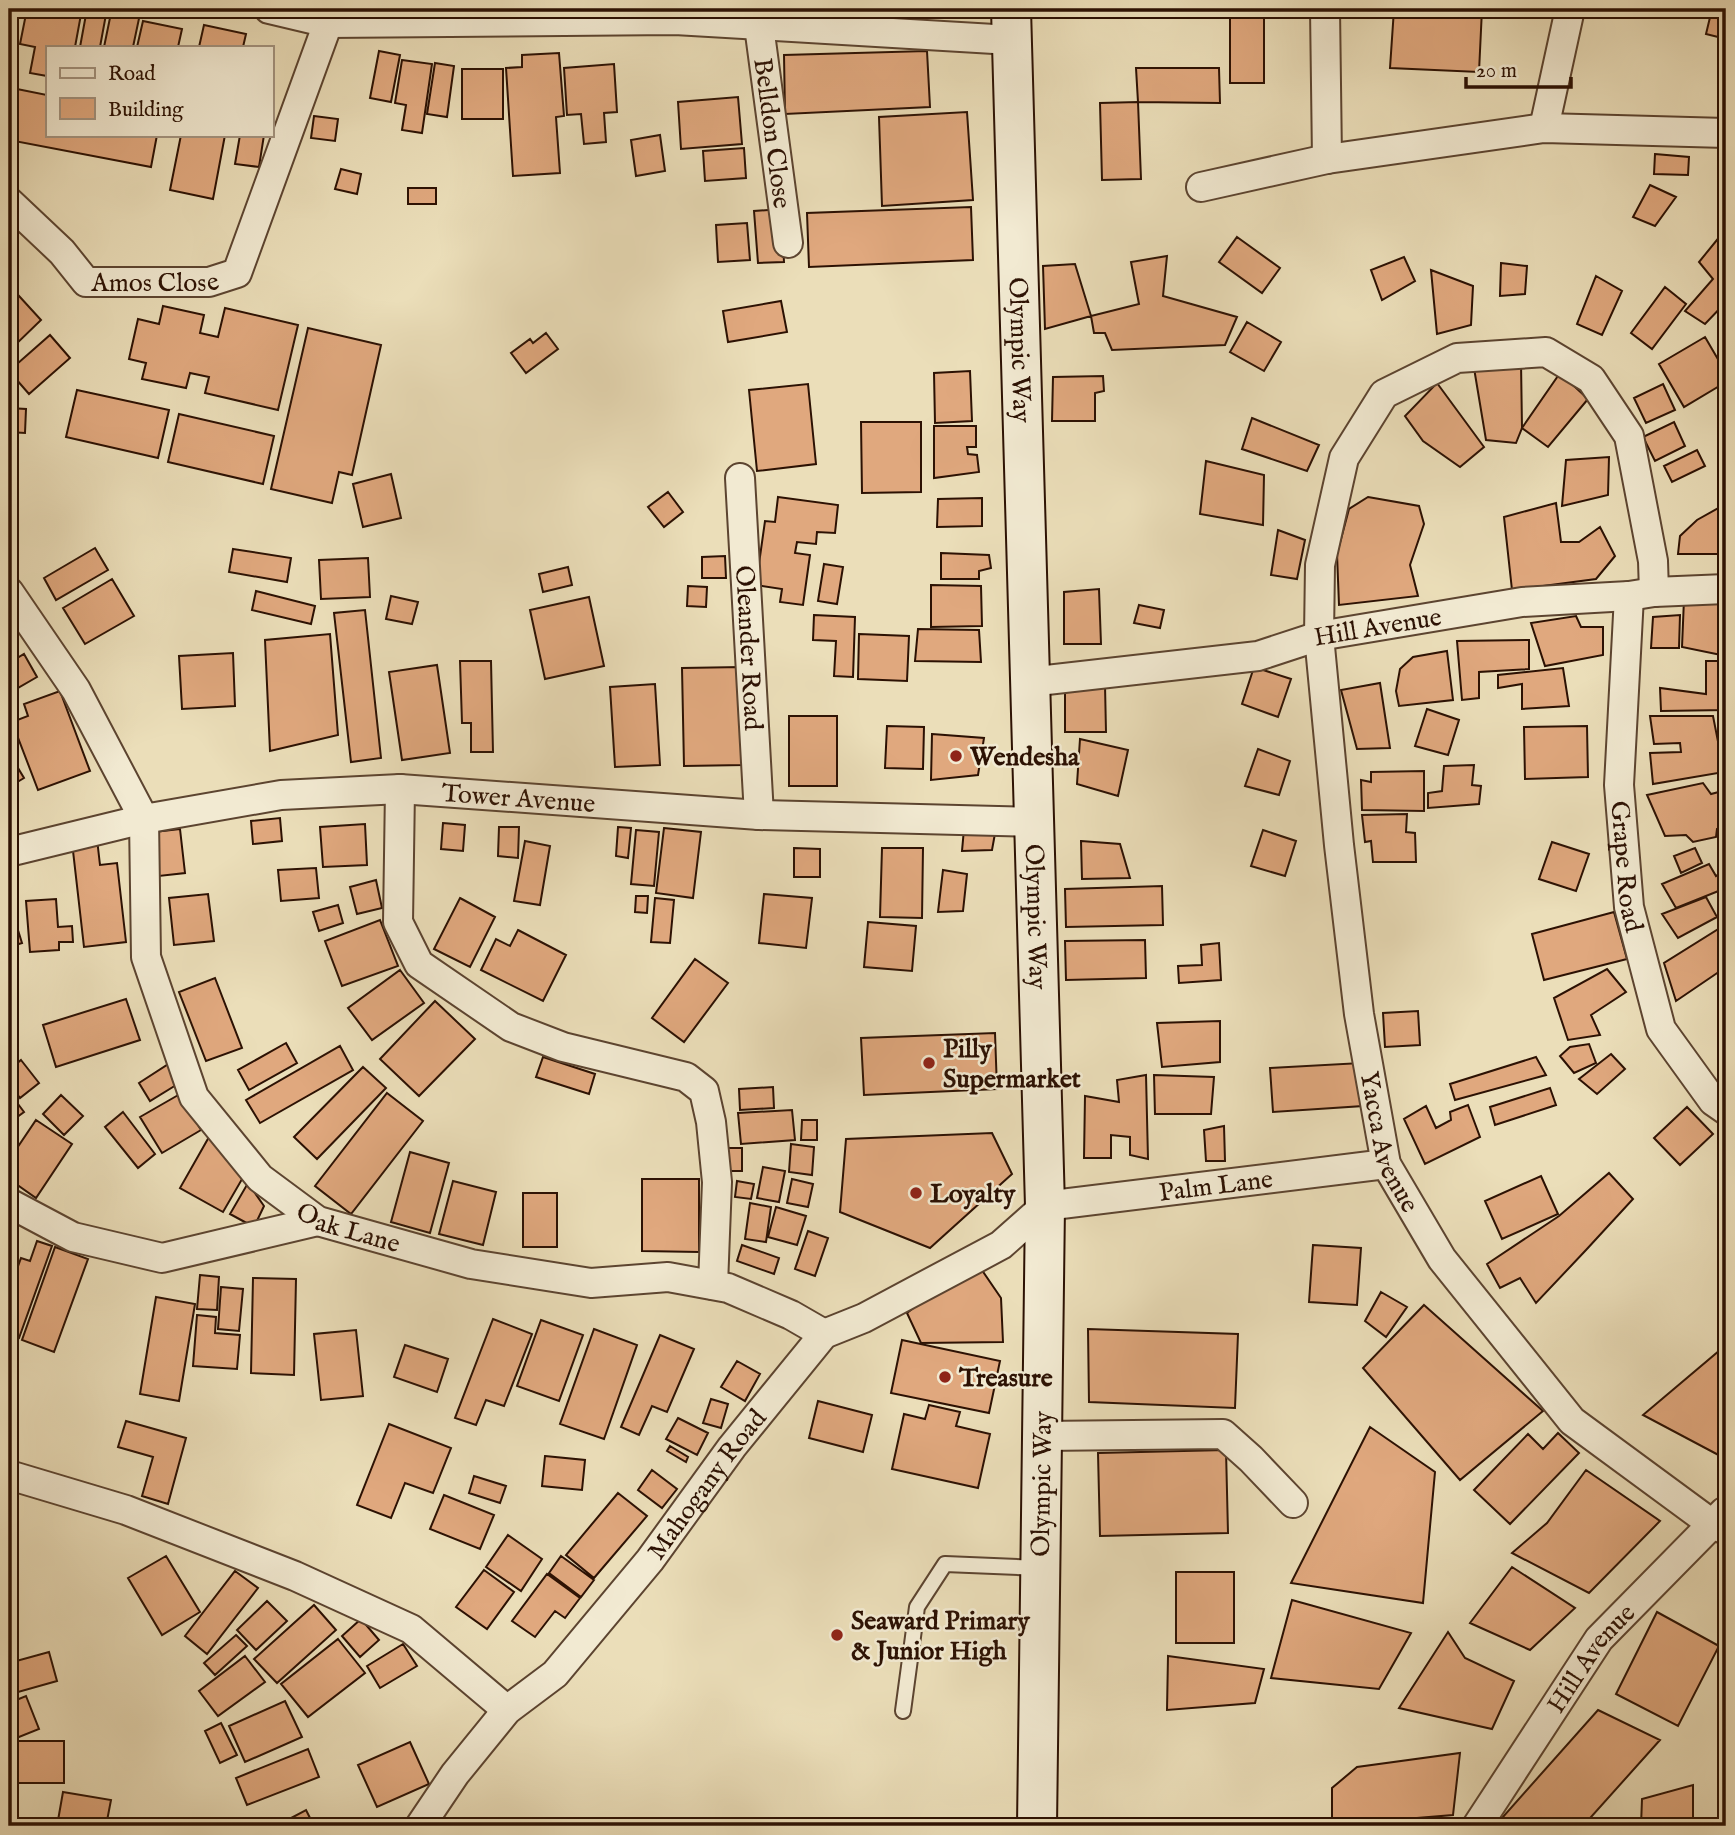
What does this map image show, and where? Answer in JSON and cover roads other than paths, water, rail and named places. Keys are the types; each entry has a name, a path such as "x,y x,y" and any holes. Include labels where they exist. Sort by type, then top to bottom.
{"street":[{"path":"269,9 328,23 676,15 759,26 1011,24"},
{"path":"1325,9 1327,159"},
{"path":"1544,128 1570,9"},
{"name":"Amos Close","path":"9,202 62,252 86,282 209,282 237,273 328,23"},
{"name":"Olympic Way","path":"1011,24 1045,1206 1037,1826"},
{"name":"Belldon Close","path":"759,26 788,243"},
{"path":"1201,187 1327,159 1544,128 1726,133"},
{"name":"Grape Road","path":"1319,636 1320,565 1344,458 1384,394 1457,358 1546,352 1591,379 1629,436 1653,561 1642,594 1619,785 1629,907 1661,1029 1713,1101 1726,1110"},
{"name":"Oleander Road","path":"740,478 759,816"},
{"name":"Hill Avenue","path":"1029,682 1258,656 1319,636 1522,602 1726,590"},
{"path":"9,592 76,691 144,819"},
{"name":"Yacca Avenue","path":"1319,636 1339,845 1359,1014 1386,1164 1442,1259 1572,1421 1722,1521"},
{"path":"400,789 398,922 419,964 511,1027 563,1047 686,1077 704,1091 717,1182 713,1285"},
{"name":"Tower Avenue","path":"9,852 144,819 281,795 400,789 759,816 1035,822"},
{"name":"Oak Lane","path":"144,819 146,957 194,1097 260,1178 318,1221 471,1264 591,1283 668,1277 713,1285 728,1288 791,1315 824,1334"},
{"name":"Palm Lane","path":"1045,1206 1386,1164"},
{"path":"9,1203 73,1237 162,1258 318,1221"},
{"name":"Mahogany Road","path":"419,1826 455,1774 506,1710 555,1674 650,1560 732,1447 824,1334 864,1318 1001,1245 1045,1206"},
{"path":"1042,1437 1223,1434 1293,1503"},
{"path":"9,1475 126,1510 295,1576 411,1629 506,1710"},
{"name":"Hill Avenue","path":"1477,1826 1599,1639 1722,1521"}],"lane":[{"path":"903,1711 917,1607 945,1564 1040,1568"}],"place":[{"name":"Wendesha","path":"956,756"},
{"name":"Pilly Supermarket","path":"929,1063"},
{"name":"Loyalty","path":"916,1193"},
{"name":"Treasure","path":"945,1377"},
{"name":"Seaward Primary & Junior High","path":"837,1635"}]}
